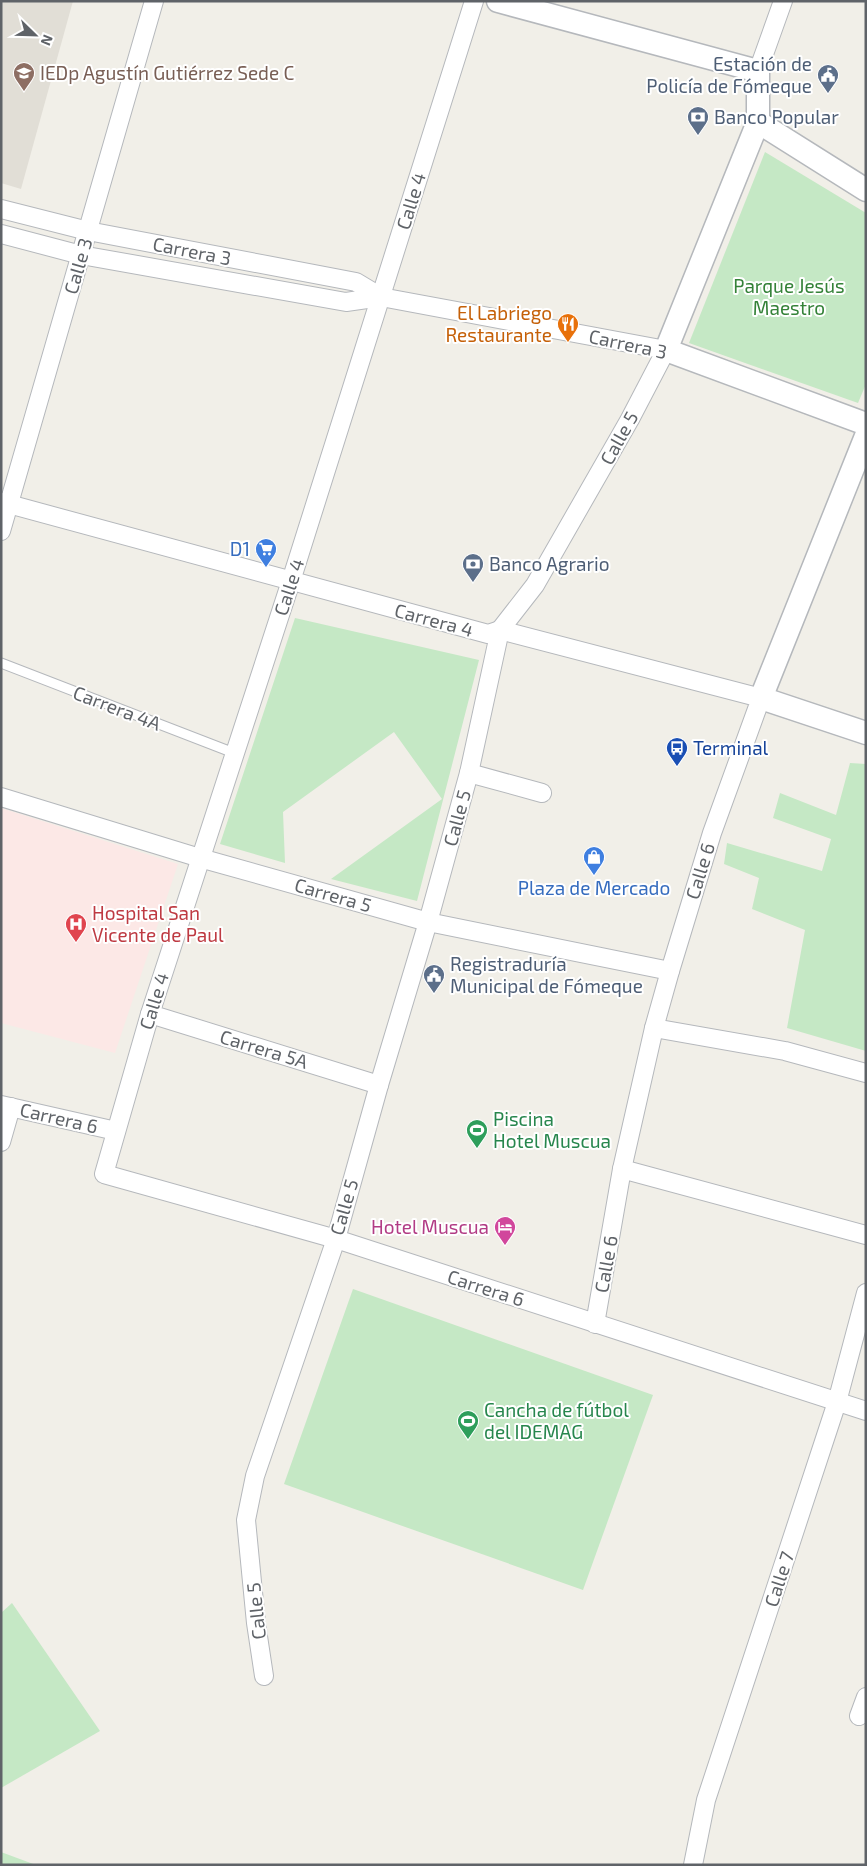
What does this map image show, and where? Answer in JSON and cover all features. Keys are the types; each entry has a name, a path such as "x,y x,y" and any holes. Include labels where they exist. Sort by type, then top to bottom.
{"street":[{"name":"Calle 3","path":"1,531 5,503 81,255 154,1"},
{"name":"Calle 4","path":"104,1174 150,1014 291,581 474,1"},
{"path":"498,1 758,71"},
{"name":"Calle 5","path":"264,1676 256,1623 246,1520 255,1476 336,1239 379,1085 428,922 469,773 500,630 535,585 630,419 666,350 758,122 758,71 783,1"},
{"path":"758,122 866,190"},
{"name":"Carrera 3","path":"1,209 88,231 356,282 381,297"},
{"name":"Carrera 3","path":"1,234 81,255 346,302 381,297 666,350 866,424"},
{"name":"Calle 6","path":"596,1324 622,1169 654,1028 670,971 712,833 761,698 866,436"},
{"name":"Carrera 4","path":"5,503 488,634 500,630 761,698 866,733"},
{"path":"469,773 542,794"},
{"name":"Carrera 5","path":"1,797 200,858 428,922 670,971"},
{"name":"Carrera 5A","path":"150,1014 379,1085"},
{"path":"654,1028 785,1051 866,1073"},
{"path":"1,1142 6,1106"},
{"name":"Carrera 6","path":"6,1106 116,1131"},
{"path":"622,1169 866,1235"},
{"name":"Carrera 6","path":"104,1174 336,1239 866,1411"},
{"name":"Calle 7","path":"694,1865 706,1800 837,1402 866,1294"},
{"path":"860,1716 866,1697"}],"lane":[{"name":"Carrera 4A","path":"1,663 234,753"}],"shaded area":[{"name":"IEDp Agustín Gutiérrez Sede C","path":"1,1 73,1 21,189 1,183"},
{"name":"Hospital San Vicente de Paul","path":"1,808 178,864 115,1053 1,1023"}],"green space":[{"name":"Parque Jesús Maestro","path":"765,152 866,213 866,384 858,403 689,343"},
{"path":"295,618 479,660 417,901 331,879 442,799 394,732 283,812 285,863 220,844"},
{"path":"850,763 866,764 866,1051 787,1028 805,930 752,909 759,878 724,864 727,843 822,871 831,839 773,818 780,793 836,815"},
{"name":"Cancha de fútbol del IDEMAG","path":"353,1289 653,1395 583,1590 284,1484"},
{"path":"12,1603 100,1731 1,1788 1,1613"},
{"path":"1,1852 36,1865 1,1865"}],"place":[{"name":"IEDp Agustín Gutiérrez Sede C","path":"24,92"},
{"name":"Estación de Policía de Fómeque","path":"828,94"},
{"name":"Banco Popular","path":"698,136"},
{"name":"El Labriego Restaurante","path":"568,343"},
{"name":"D1","path":"266,568"},
{"name":"Banco Agrario","path":"473,583"},
{"name":"Terminal","path":"677,767"},
{"name":"Plaza de Mercado","path":"594,876"},
{"name":"Hospital San Vicente de Paul","path":"76,943"},
{"name":"Registraduría Municipal de Fómeque","path":"434,994"},
{"name":"Piscina Hotel Muscua","path":"477,1149"},
{"name":"Hotel Muscua","path":"505,1246"},
{"name":"Cancha de fútbol del IDEMAG","path":"468,1440"}]}
